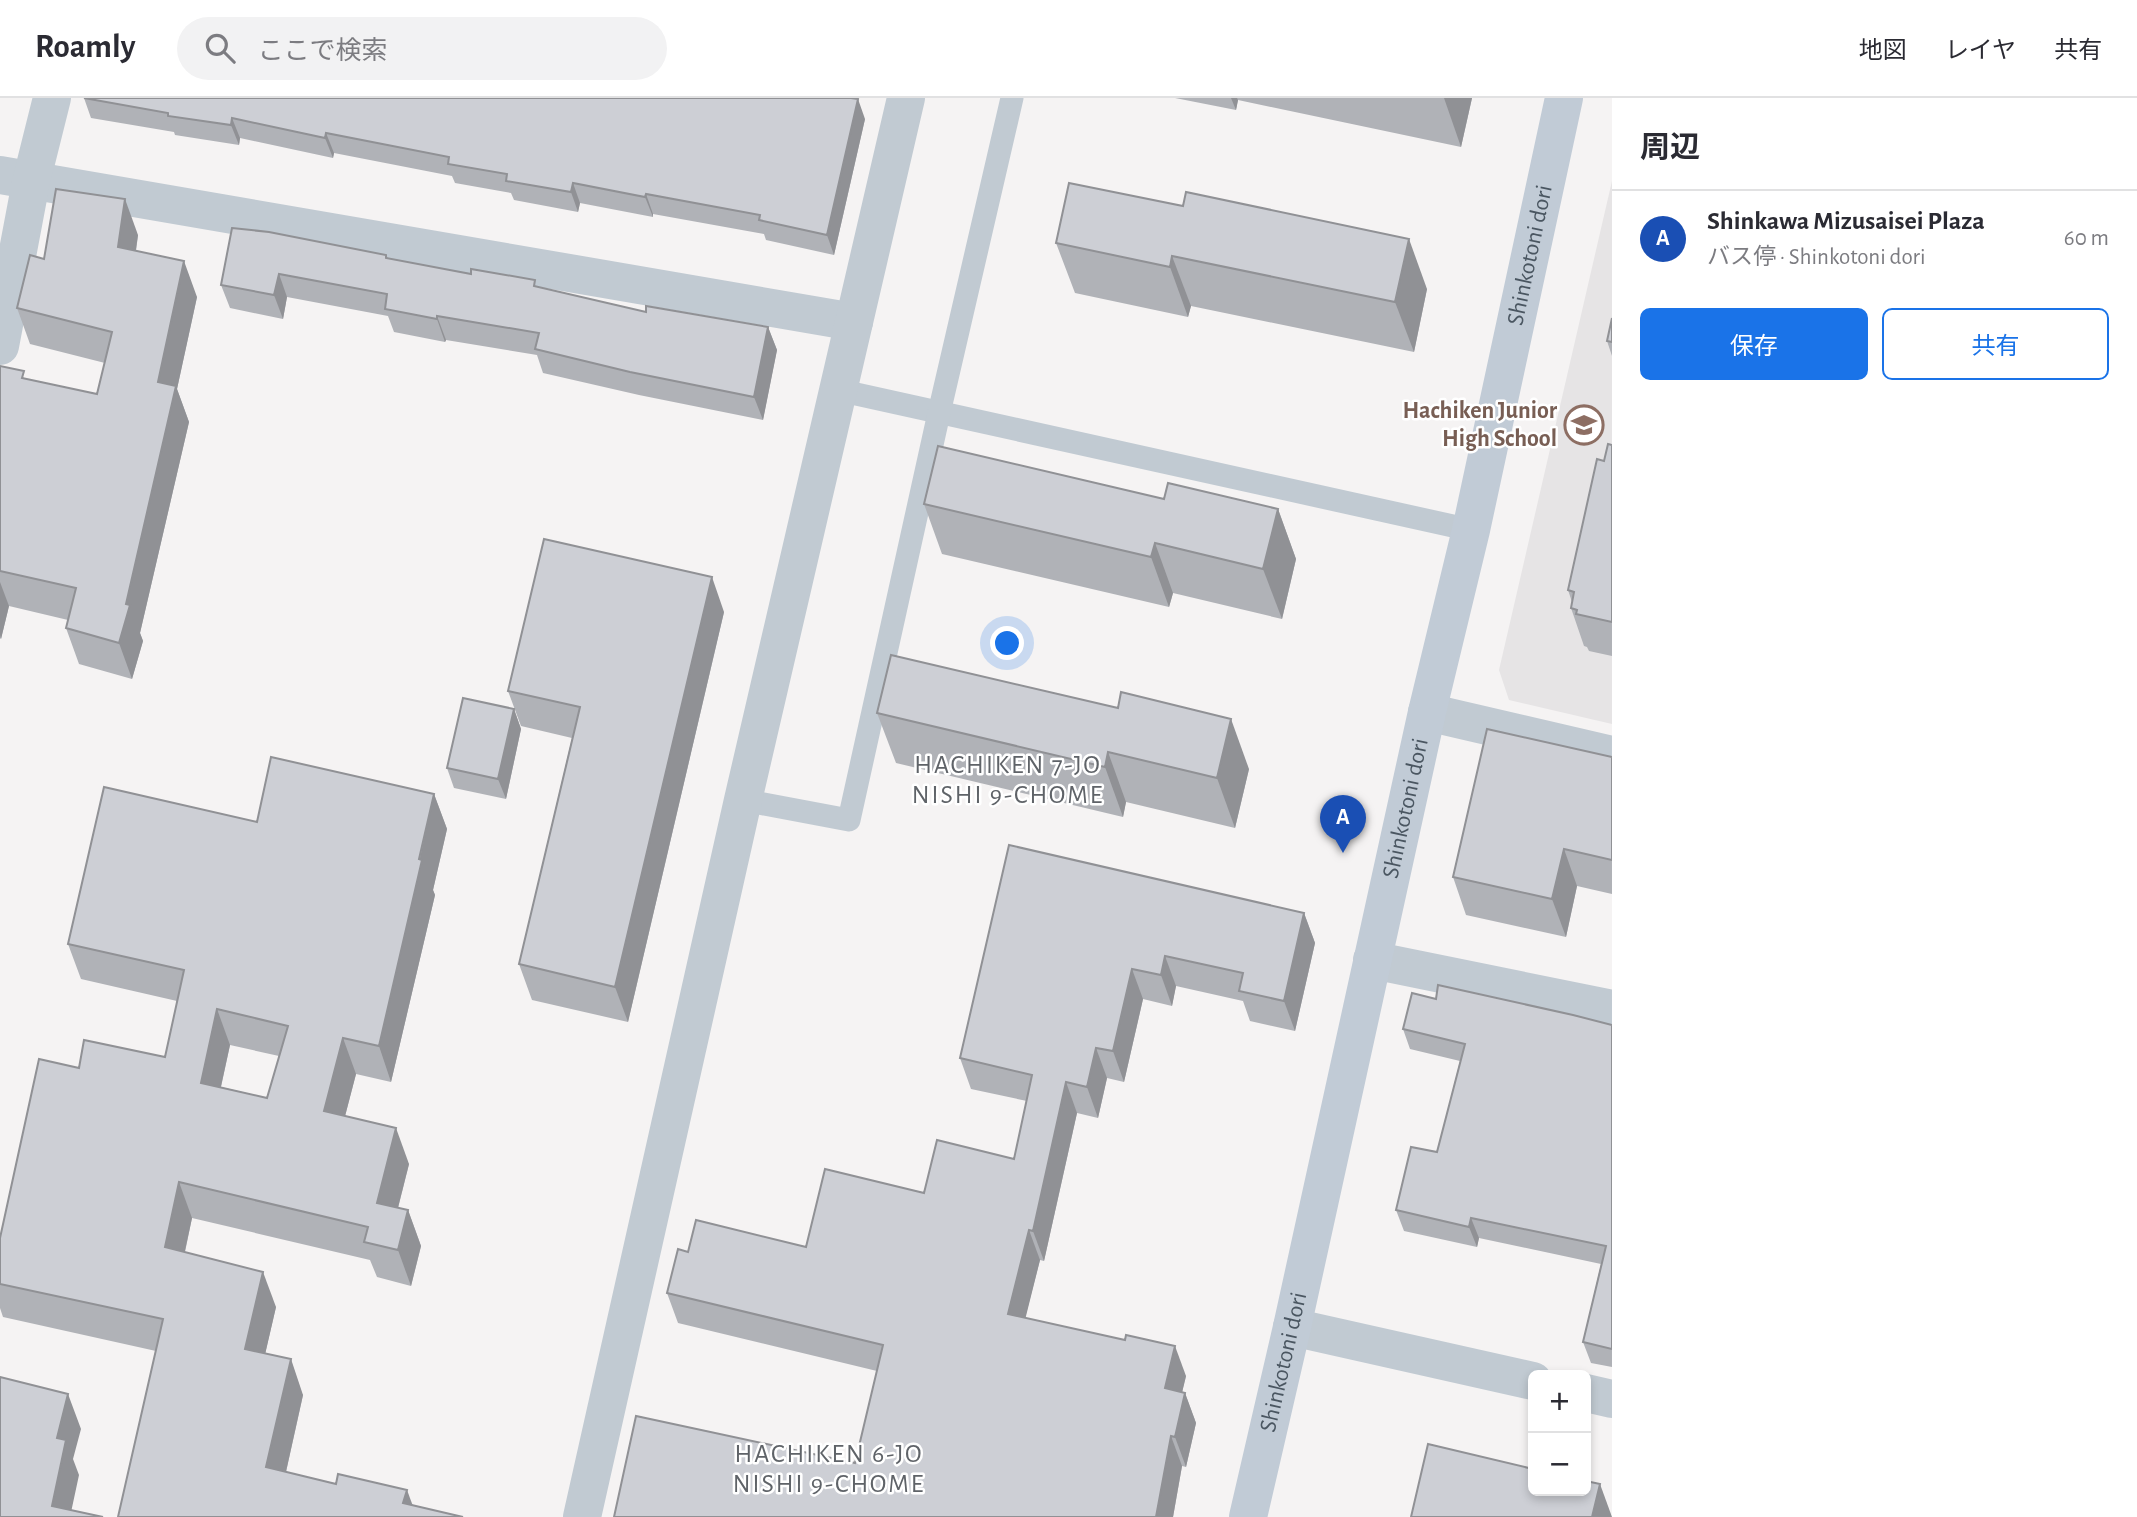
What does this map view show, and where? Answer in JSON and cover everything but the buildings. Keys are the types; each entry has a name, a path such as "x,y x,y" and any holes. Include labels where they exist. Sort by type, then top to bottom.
{"street":[{"path":"0,346 15,178 52,98"},
{"path":"582,1517 743,800 906,98"},
{"name":"Shinkotoni dori","path":"1248,1517 1427,712 1471,530 1564,98"},
{"path":"15,178 853,322"},
{"path":"1427,712 1612,755"},
{"path":"1372,960 1612,1009"},
{"path":"1292,1327 1528,1380"},
{"path":"1591,1394 1612,1399"}],"lane":[{"path":"743,800 849,820 1012,98"},
{"path":"838,390 1471,530"}],"shaded area":[{"name":"Hachiken Junior High School","path":"1612,181 1612,724 1509,700 1499,670"}],"place":[{"name":"Hachiken Junior High School","path":"1584,425"},
{"name":"Shinkawa Mizusaisei Plaza","path":"1343,853"}],"district":[{"name":"HACHIKEN 7-JO NISHI 9-CHOME","path":"1008,780"},
{"name":"HACHIKEN 6-JO NISHI 9-CHOME","path":"829,1469"}]}
